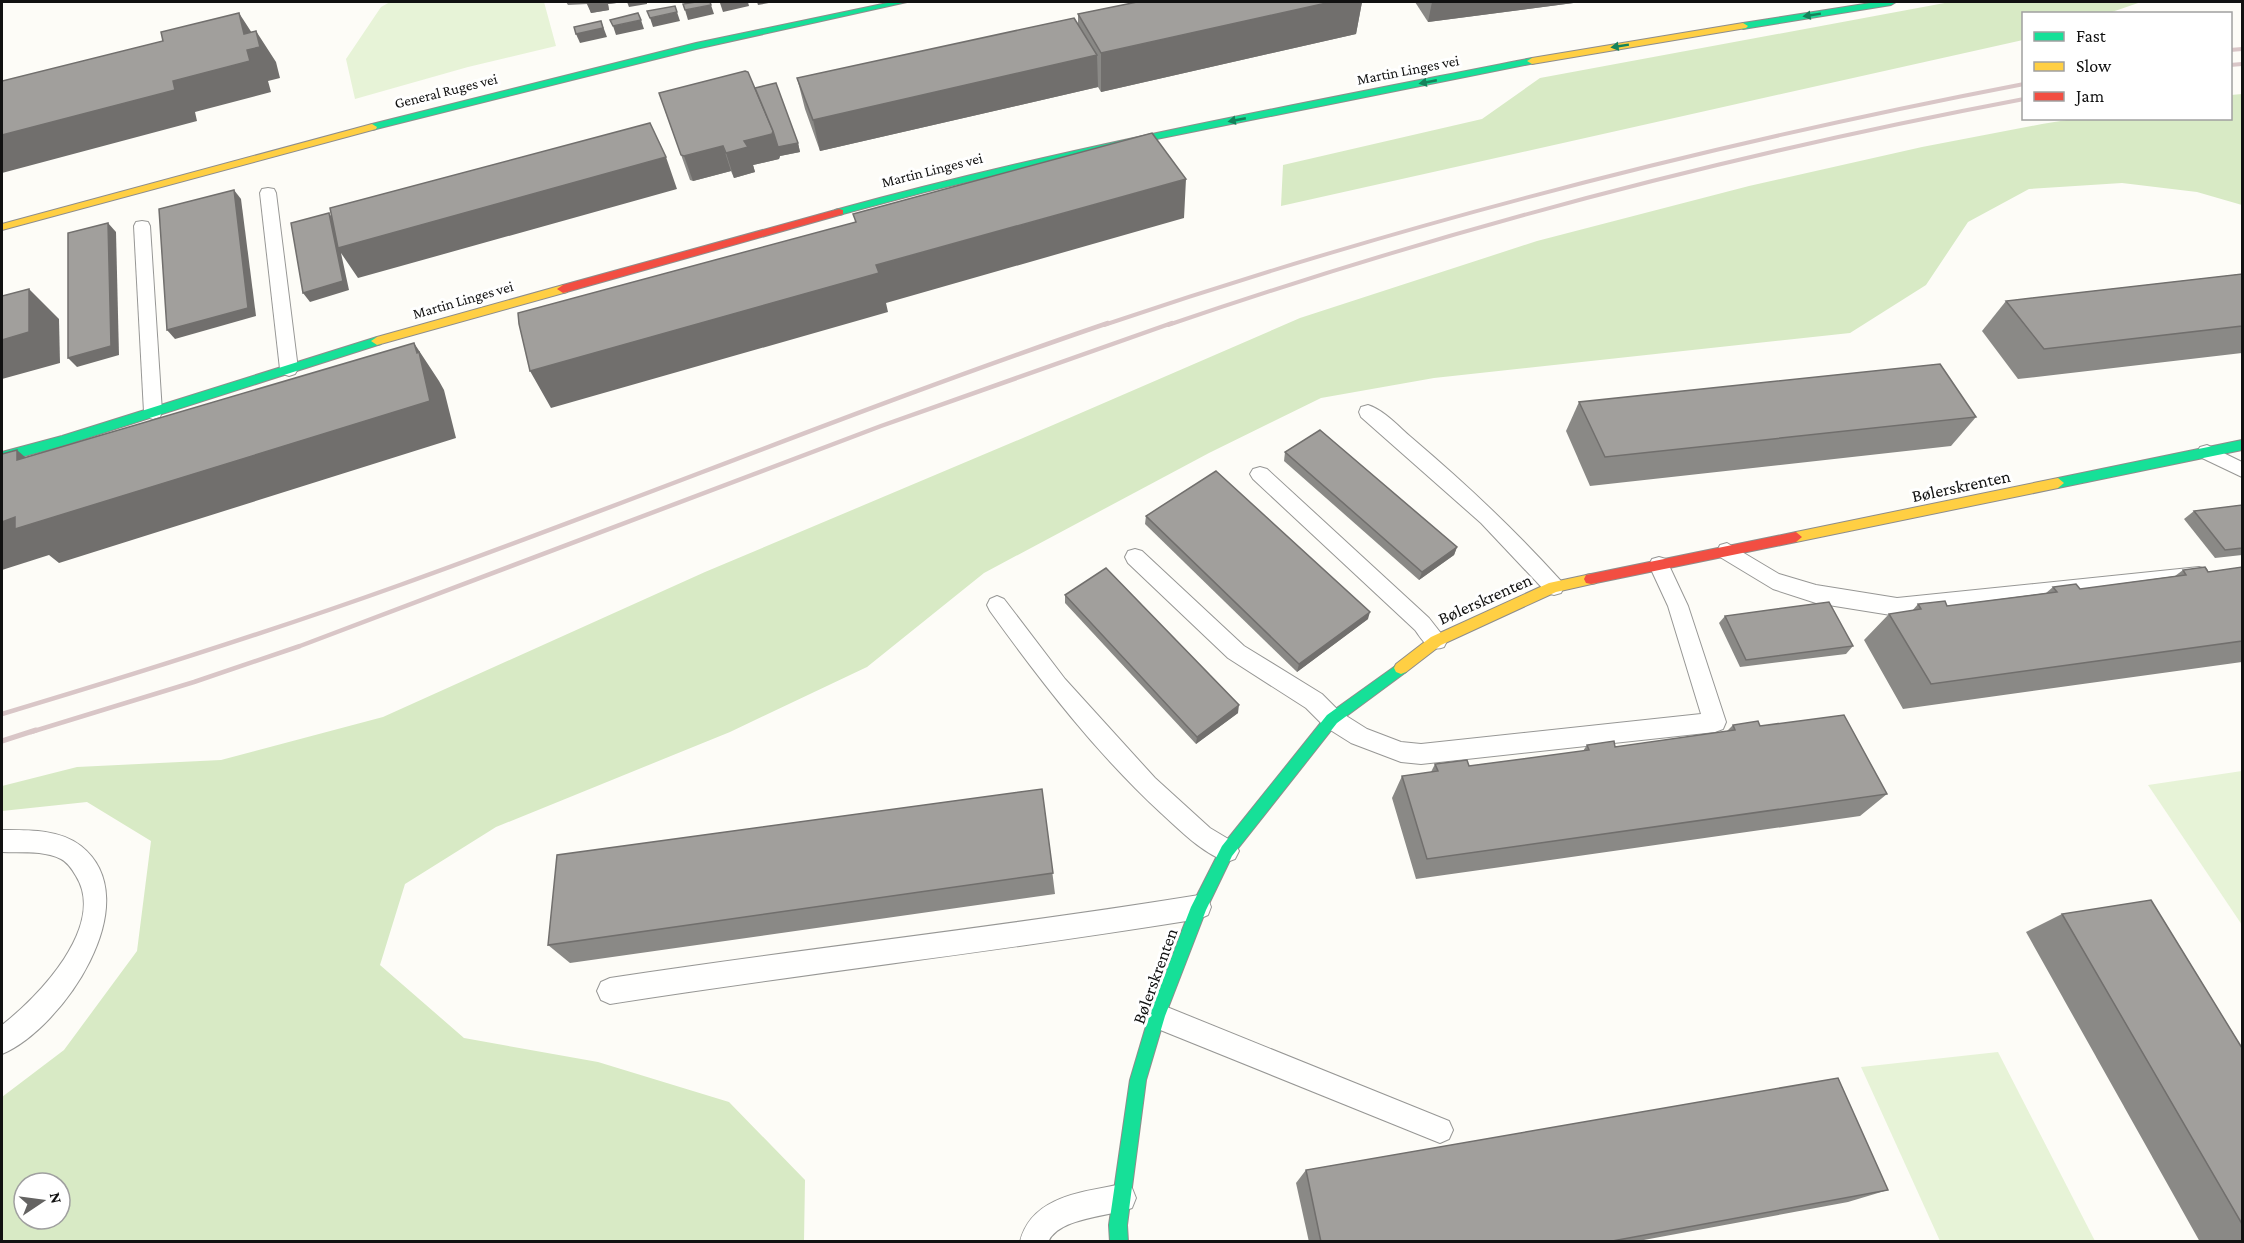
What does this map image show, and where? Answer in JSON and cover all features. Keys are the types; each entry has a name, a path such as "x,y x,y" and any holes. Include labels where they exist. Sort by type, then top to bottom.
{"street":[{"name":"General Ruges vei","path":"2,227 471,101 696,46 902,2"},
{"name":"Martin Linges vei","path":"2,458 418,329 923,188 1082,151 1552,57 1891,2"},
{"name":"Bølerskrenten","path":"1119,1242 1118,1225 1138,1080 1158,1016 1199,907 1227,851 1332,718 1436,641 1554,587 1933,511 2242,445"}],"lane":[{"path":"268,193 289,369"},
{"path":"142,226 153,412"},
{"path":"1368,412 1489,517 1554,587"},
{"path":"2207,452 2242,470"},
{"path":"1260,474 1422,624 1436,641"},
{"path":"1727,551 1773,581 1816,594 1898,607 2143,579 2224,573"},
{"path":"1136,557 1236,652 1314,701 1332,718 1372,742 1401,752 1421,754 1715,722 1678,606 1659,565"},
{"path":"997,605 1057,686 1147,786 1202,836 1227,851"},
{"path":"2,841 37,841 71,851 90,873 96,902 90,935 69,971 42,1007 2,1041"},
{"path":"610,991 706,976 1077,927 1199,907"},
{"path":"1158,1016 1440,1130"},
{"path":"1034,1242 1034,1236 1042,1224 1054,1216 1122,1198"}],"green space":[{"path":"390,2 544,2 556,46 468,67 355,99 346,59 381,7"},
{"path":"1950,2 2141,2 2112,12 2022,12 2022,40 1281,206 1283,165 1482,119 1540,78"},
{"path":"2242,94 2242,205 2197,192 2122,183 2029,189 1968,222 1926,285 1850,333 1434,378 1321,398 1209,453 984,573 867,667 730,732 496,827 405,884 380,965 464,1038 598,1062 729,1102 805,1180 804,1241 2,1241 2,1097 64,1050 137,951 151,841 87,802 2,811 2,786 77,767 221,760 383,717 705,572 1300,318 1537,241 1749,186 1922,147 2067,120 2232,120 2232,95"},
{"path":"2242,771 2242,925 2148,785"},
{"path":"1998,1052 2095,1241 1940,1241 1861,1067"}],"building":[{"path":"710,2 711,5 685,10 683,4"},
{"path":"1137,2 1331,2 1101,53 1078,14"},
{"path":"675,6 677,12 650,18 647,11"},
{"path":"239,13 244,34 256,31 260,47 247,50 250,61 173,81 175,90 2,135 2,81 163,41 161,32"},
{"path":"638,13 641,20 613,26 610,20"},
{"path":"1074,18 1097,55 813,120 797,78"},
{"path":"601,21 603,28 576,34 574,27"},
{"path":"748,72 773,131 772,134 744,141 748,147 726,153 723,146 681,155 659,93"},
{"path":"776,83 798,143 778,147 755,88"},
{"path":"650,123 666,157 338,248 330,208"},
{"path":"1152,133 1186,179 876,265 879,273 530,371 518,313 856,222 853,214"},
{"path":"234,190 248,308 167,330 159,209"},
{"path":"329,213 343,281 303,293 291,223"},
{"path":"108,223 111,346 68,358 68,233"},
{"path":"2242,274 2242,326 2044,349 2006,301"},
{"path":"29,289 29,332 2,340 2,296"},
{"path":"414,343 417,353 419,352 430,401 15,529 15,517 2,522 2,454 17,450 17,460"},
{"path":"1940,364 1976,417 1605,457 1579,402"},
{"path":"1320,430 1457,547 1422,572 1285,452"},
{"path":"1216,471 1370,612 1299,664 1146,516"},
{"path":"2242,505 2242,548 2225,550 2194,511"},
{"path":"2205,567 2208,572 2242,567 2242,641 1931,684 1889,614 1921,609 1918,604 1945,601 1947,606 2057,592 2053,587 2076,584 2080,589 2186,575 2183,570"},
{"path":"1106,568 1239,705 1197,737 1065,595"},
{"path":"1829,602 1853,646 1746,660 1725,616"},
{"path":"1844,715 1887,794 1427,859 1402,776 1438,771 1435,764 1467,760 1469,766 1589,750 1587,745 1614,741 1615,747 1735,730 1733,725 1758,721 1760,726"},
{"path":"1042,789 1053,873 548,945 557,855"},
{"path":"2151,900 2242,1048 2242,1224 2062,914"},
{"path":"1838,1078 1888,1190 1607,1242 1321,1242 1306,1170"}],"railway":[{"path":"2232,50 2242,49"},
{"path":"2232,65 2242,64"},
{"path":"1104,325 1331,253 1560,189 1791,133 2022,84"},
{"path":"1168,325 1379,257 1592,197 1807,144 2022,99"},
{"path":"2,714 202,652 400,585 930,386 1108,323"},
{"path":"31,732 194,682 300,646 881,426 1172,323"},
{"path":"2,741 36,730"}],"traffic: fast":[{"path":"372,127 696,46 902,2"},
{"path":"1743,26 1891,2"},
{"path":"839,212 1097,148 1532,61"},
{"path":"2,457 62,441 377,341"},
{"path":"2058,483 2242,445"},
{"path":"1119,1242 1118,1225 1138,1080 1157,1016 1199,907 1227,851 1332,719 1401,668"}],"traffic: slow":[{"path":"1532,61 1743,26"},
{"path":"2,227 372,127"},
{"path":"377,341 563,289"},
{"path":"1796,537 2058,483"},
{"path":"1401,668 1436,641 1554,587 1591,579"}],"traffic: jam":[{"path":"563,289 839,212"},
{"path":"1591,579 1796,537"}]}
